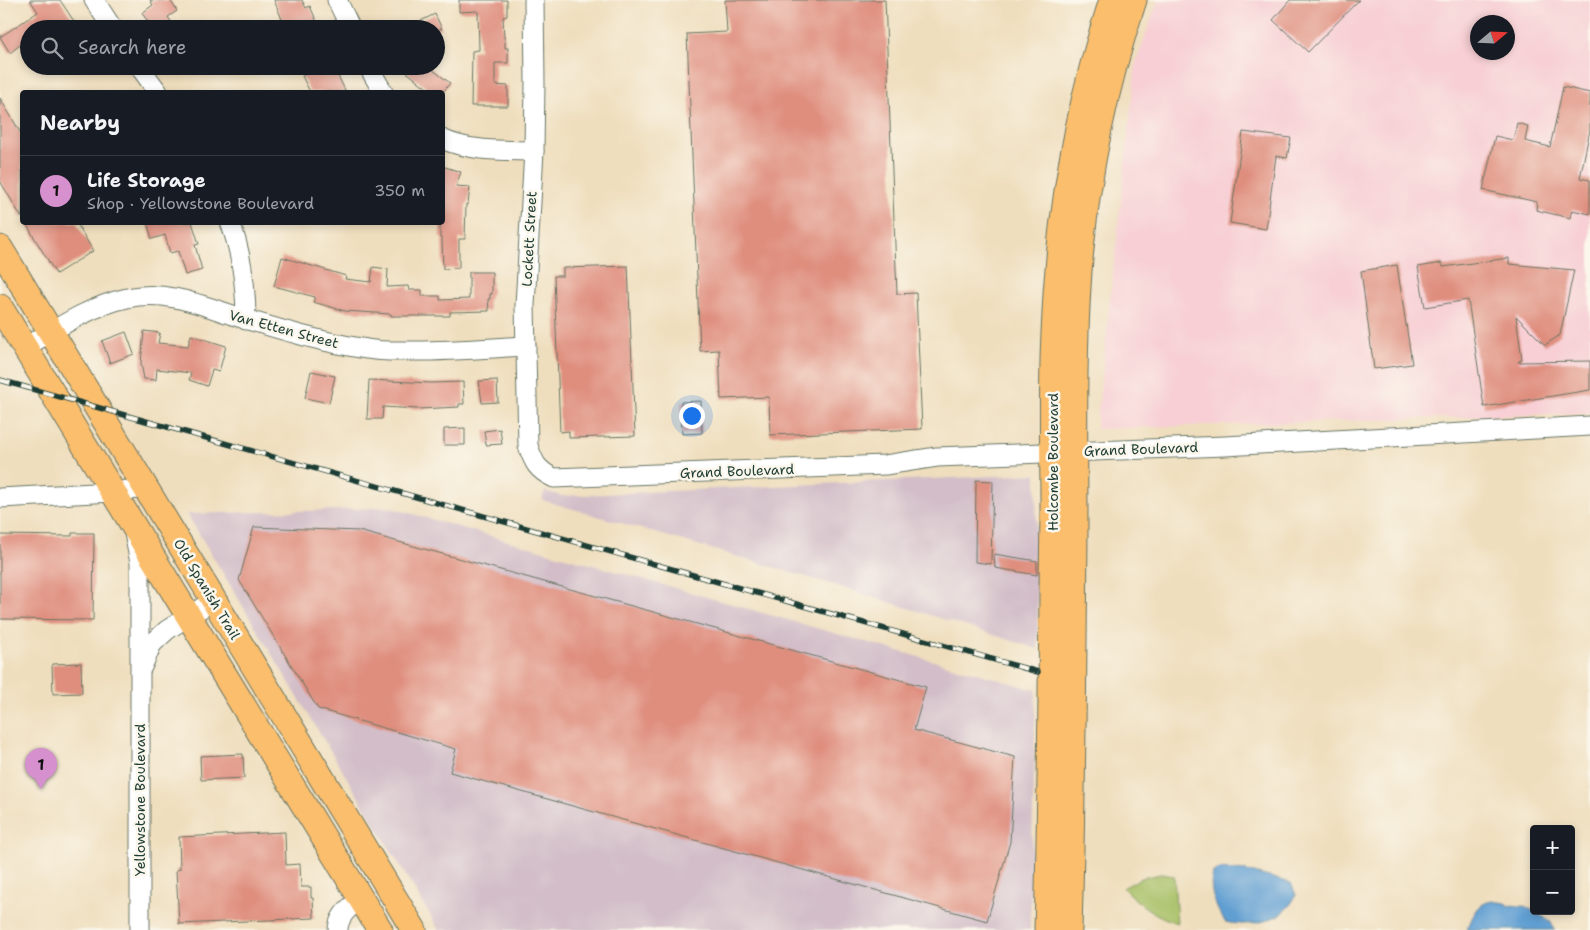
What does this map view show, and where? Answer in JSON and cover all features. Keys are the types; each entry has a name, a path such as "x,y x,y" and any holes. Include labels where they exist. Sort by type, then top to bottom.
{"main road":[{"name":"Holcombe Boulevard","path":"1069,930 1074,682 1064,452 1054,333 1058,266 1066,197 1080,117 1102,30 1112,0"},
{"name":"Holcombe Boulevard","path":"1047,930 1064,452 1076,338 1080,271 1087,204 1100,124 1122,34 1134,0"},
{"name":"Old Spanish Trail","path":"0,248 414,930"},
{"path":"0,307 380,930"},
{"path":"247,712 272,697"},
{"path":"344,870 368,855"}],"street":[{"path":"94,0 107,20"},
{"path":"338,0 347,20"},
{"name":"Lockett Street","path":"534,0 534,151 525,305 528,446 534,462 543,473"},
{"path":"146,75 157,90"},
{"path":"373,75 382,90"},
{"path":"445,140 452,143 484,149 534,151"},
{"path":"231,225 242,262 246,290 246,320"},
{"name":"Van Etten Street","path":"24,348 101,305 128,298 155,296 176,297 246,320 321,341 369,350 433,351 526,346"},
{"name":"Grand Boulevard","path":"543,473 554,478 579,478 885,465 936,457 1225,446 1590,426"},
{"path":"0,498 113,492 146,488"},
{"name":"Yellowstone Boulevard","path":"132,525 140,563 140,930"},
{"name":"Yellowstone Boulevard","path":"140,670 152,644 168,630 214,600"},
{"path":"338,930 338,923 349,907 361,899"}],"shaded area":[{"path":"1158,0 1590,0 1590,413 1096,429 1136,62"},
{"path":"1036,474 1038,649 828,583 542,500 545,491 562,496"},
{"path":"388,507 1036,690 1030,930 439,930 187,514"}],"green space":[{"path":"1161,874 1174,876 1177,923 1148,909 1123,888 1141,878"}],"water":[{"path":"1220,869 1247,871 1291,883 1296,895 1291,904 1276,917 1246,924 1225,922 1215,904 1211,885 1213,872"},
{"path":"1487,902 1506,903 1508,906 1525,906 1530,909 1530,915 1540,915 1550,921 1555,930 1467,930 1477,910"}],"building":[{"path":"30,0 60,0 73,20 26,20 38,12"},
{"path":"150,0 170,0 177,11 168,17 170,20 147,20 142,13 153,5"},
{"path":"274,0 302,0 306,8 310,6 316,20 282,20"},
{"path":"459,0 507,0 507,16 503,17 505,48 508,48 508,63 495,63 495,85 508,86 508,106 471,106 472,51 479,50 478,11 459,12"},
{"path":"725,0 885,0 897,294 916,293 922,429 770,435 769,397 721,399 719,350 700,351 687,34 727,32"},
{"path":"1290,0 1359,0 1308,52 1273,20"},
{"path":"435,14 438,20 423,20"},
{"path":"20,24 20,45 10,53 0,37"},
{"path":"338,75 345,90 309,90 302,76"},
{"path":"410,75 440,75 450,83 445,90 429,90"},
{"path":"1563,87 1590,93 1590,130 1580,178 1590,180 1590,214 1572,210 1570,218 1536,210 1537,202 1483,190 1495,136 1513,140 1517,123 1528,126 1525,141 1550,147"},
{"path":"0,98 20,132 20,215 0,181"},
{"path":"1243,132 1291,138 1287,158 1276,156 1266,229 1230,223"},
{"path":"445,167 461,172 456,186 470,187 468,204 466,204 465,239 459,239 459,268 443,269 442,238 440,238 440,225 445,225"},
{"path":"27,225 78,225 93,251 56,274"},
{"path":"148,225 193,225 199,244 195,245 202,270 185,275 178,251 170,253 165,235 152,239"},
{"path":"282,257 346,276 345,279 371,282 373,267 388,269 387,287 408,286 409,290 422,290 422,296 440,296 440,300 469,299 469,272 492,272 492,294 490,294 490,299 488,299 489,311 450,312 450,316 391,316 391,314 345,311 313,302 315,297 274,286"},
{"path":"1509,258 1509,264 1574,270 1560,335 1545,345 1516,316 1522,359 1518,362 1590,361 1590,390 1484,407 1468,300 1425,307 1418,267 1442,263 1443,267"},
{"path":"1397,265 1412,364 1374,369 1361,271"},
{"path":"628,266 635,436 569,438 569,431 560,432 554,276 563,276 563,268"},
{"path":"144,331 160,333 158,343 188,346 191,335 226,346 219,372 212,370 207,386 189,380 191,373 157,369 156,380 144,379 141,363"},
{"path":"126,332 134,354 110,363 102,341"},
{"path":"311,371 335,376 329,403 305,398"},
{"path":"369,380 431,383 463,382 464,404 459,404 459,407 419,409 383,407 382,419 367,419"},
{"path":"497,380 498,402 482,403 479,381"},
{"path":"701,401 702,433 682,434 681,402"},
{"path":"465,428 465,445 444,445 444,429"},
{"path":"500,429 502,444 486,445 484,431"},
{"path":"976,480 993,481 991,564 975,562"},
{"path":"254,527 359,531 926,687 914,730 1015,757 1010,842 987,921 450,772 456,749 318,709 239,580"},
{"path":"72,533 94,533 93,620 0,619 0,535 72,536"},
{"path":"994,554 1037,561 1037,575 995,568"},
{"path":"81,663 82,693 53,694 52,664"},
{"path":"243,754 244,778 201,780 200,756"},
{"path":"285,832 286,865 300,864 301,887 311,887 314,918 179,924 176,870 180,869 179,837"}],"railway":[{"path":"0,380 1038,672"}],"place":[{"name":"Life Storage","path":"41,789"}]}
